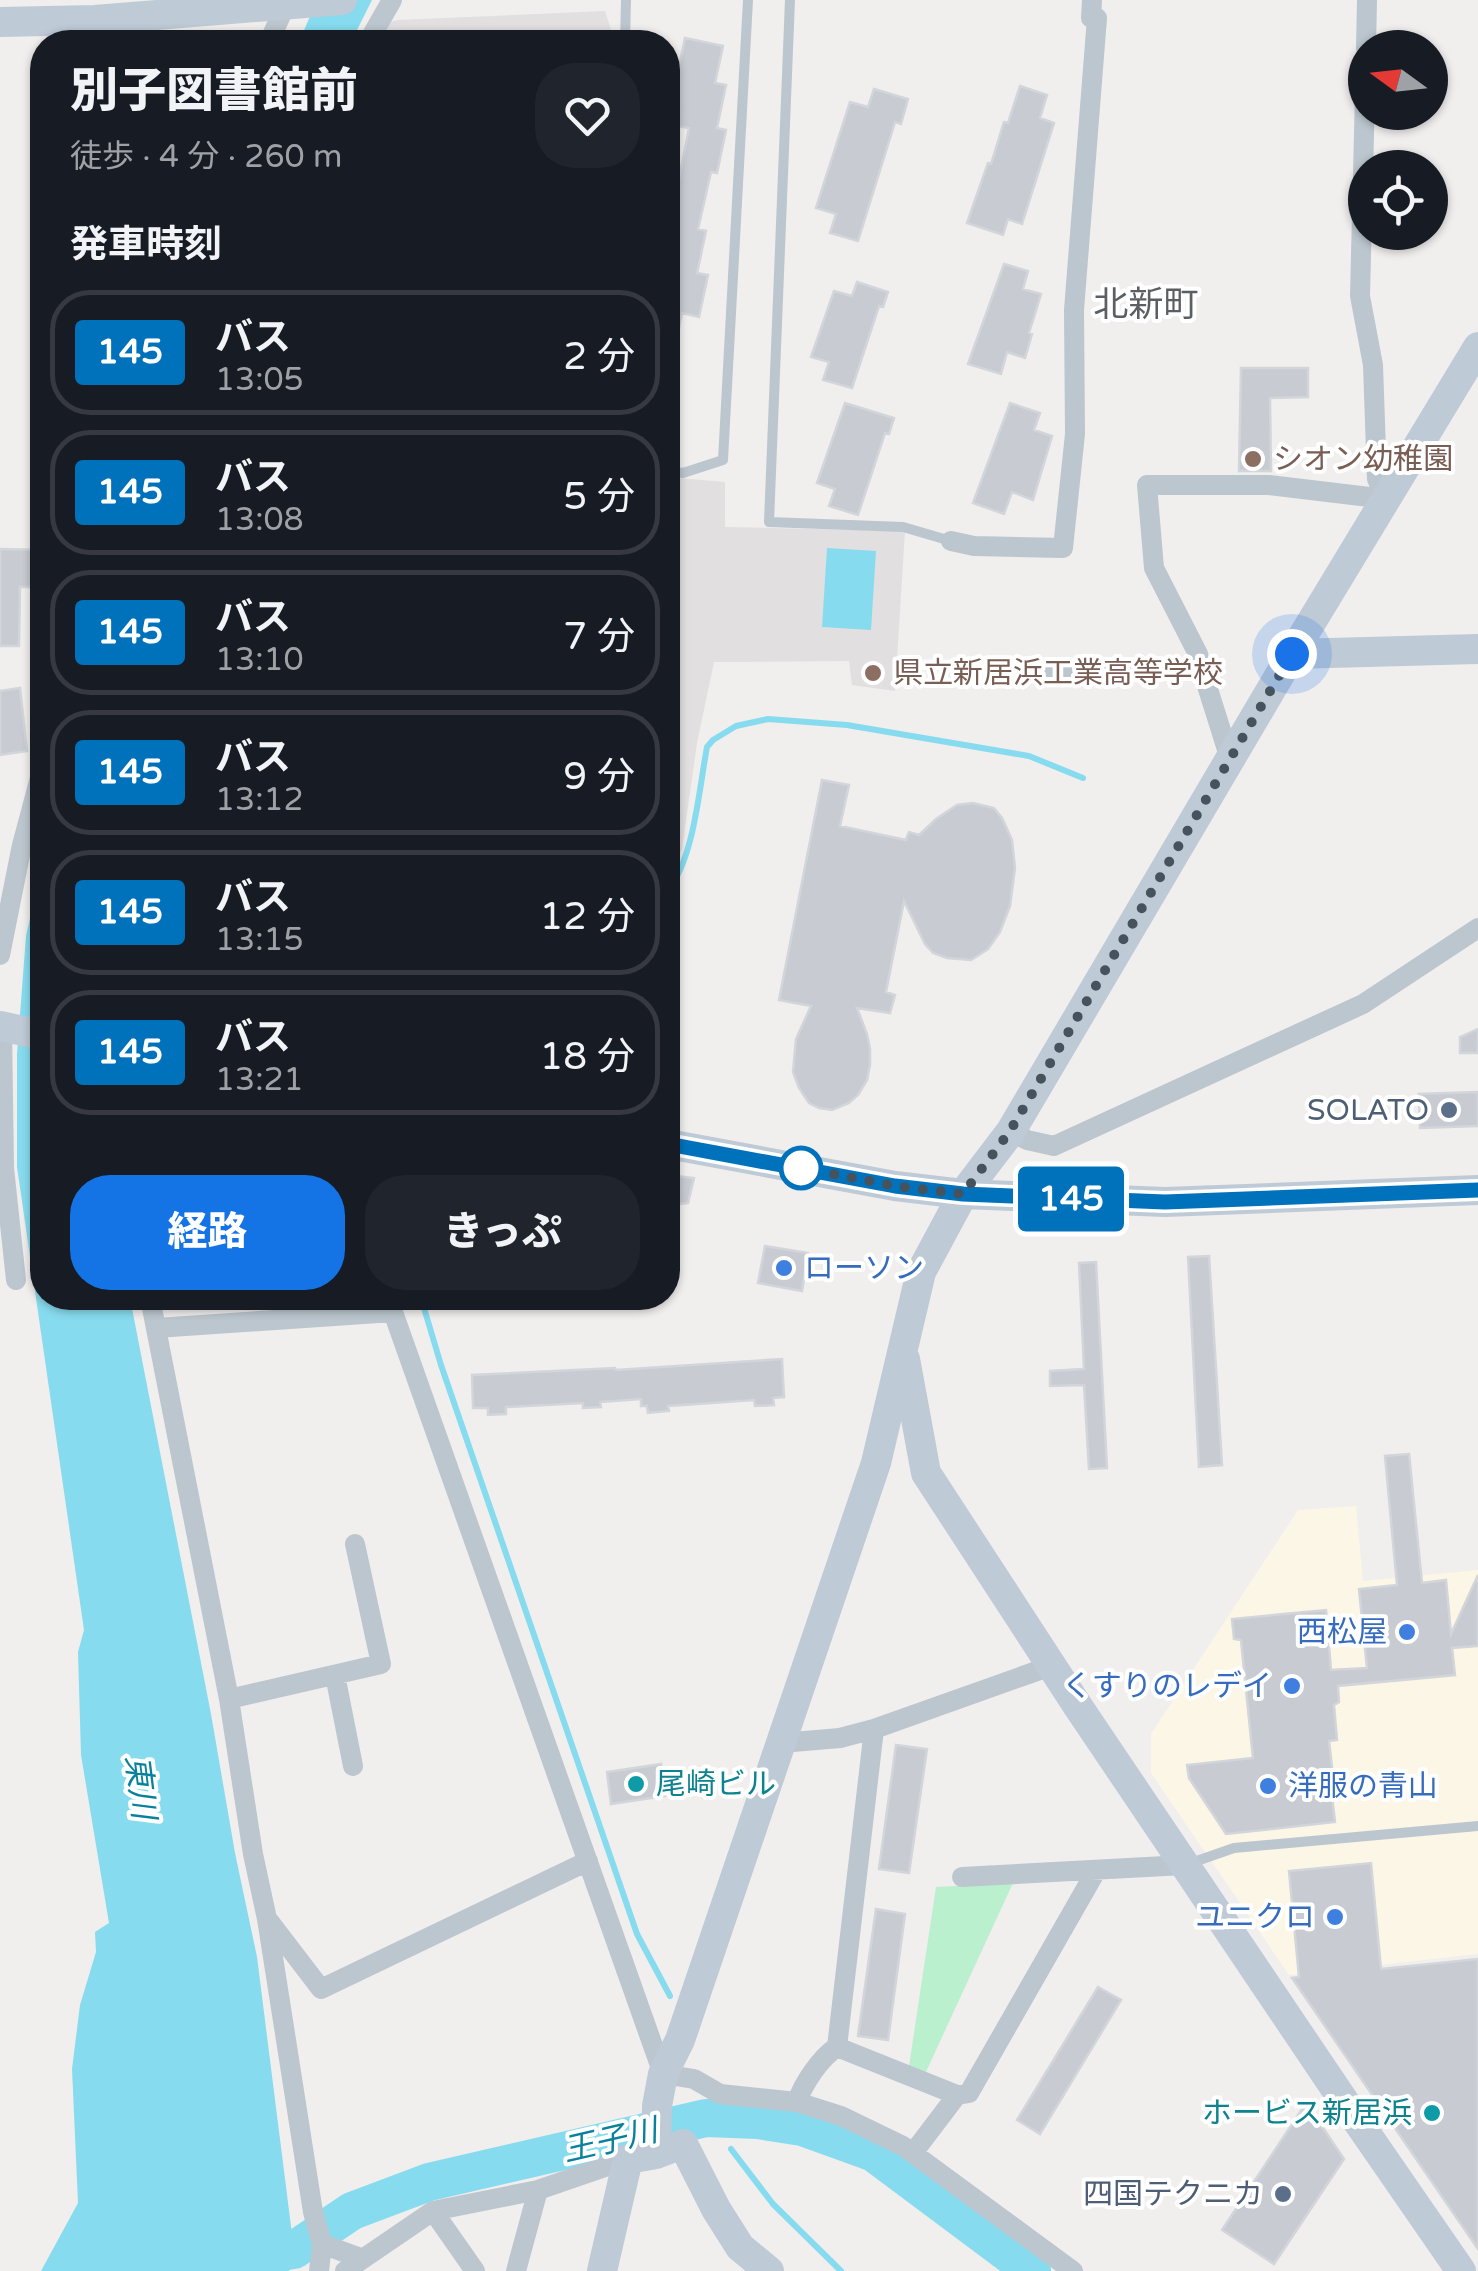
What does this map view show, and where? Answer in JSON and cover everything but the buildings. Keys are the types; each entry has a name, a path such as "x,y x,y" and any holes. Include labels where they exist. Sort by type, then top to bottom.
{"street":[{"path":"0,22 94,20 342,0"},
{"path":"375,30 392,0"},
{"path":"951,541 974,546 1062,548 1075,434 1074,310 1098,18 1091,18 1092,0"},
{"path":"1367,30 1368,0"},
{"path":"276,30 292,2"},
{"path":"1364,130 1360,296 1373,365 1377,479 1386,499"},
{"path":"602,2271 642,2156 663,2074 680,2040 876,1463 920,1272 963,1194 1010,1131 1478,347"},
{"path":"1230,759 1198,654 1154,568 1147,485 1269,485 1386,499"},
{"path":"1292,654 1478,648"},
{"path":"1032,670 1202,670"},
{"path":"0,955 30,815"},
{"path":"1010,1131 1054,1146 1363,1004 1478,928"},
{"path":"16,1280 4,1168 1,1025 30,1032"},
{"path":"680,1146 895,1186 963,1194 1165,1202 1478,1190"},
{"path":"152,1310 268,1919 313,2212 322,2244 319,2271"},
{"path":"156,1328 393,1312 663,2074"},
{"path":"903,1347 926,1473 1184,1865 1461,2271"},
{"path":"876,1463 901,1461 926,1473"},
{"path":"229,1700 381,1664 354,1544"},
{"path":"781,1743 840,1738 874,1729 1051,1666"},
{"path":"335,1675 353,1766"},
{"path":"837,2047 874,1729"},
{"path":"268,1919 320,1989 588,1861"},
{"path":"962,1877 1184,1865"},
{"path":"837,2047 957,2095 969,2093 1096,1871"},
{"path":"797,2102 828,2052 837,2047"},
{"path":"663,2074 694,2079 720,2094 797,2102 840,2116 903,2146 1073,2271"},
{"path":"913,2153 957,2095"},
{"path":"322,2244 354,2265 433,2211 538,2190 684,2144 740,2247 769,2271"},
{"path":"516,2271 538,2190"},
{"path":"433,2211 475,2271"}],"lane":[{"path":"625,30 626,0"},
{"path":"680,472 724,460 748,0"},
{"path":"790,0 769,522 902,527 951,541"},
{"path":"1184,1865 1234,1848 1478,1826"}],"shaded area":[{"path":"605,11 611,30 382,30 385,23"},
{"name":"県立新居浜工業高等学校","path":"680,478 725,482 725,527 905,531 895,691 852,685 849,661 714,662 697,743 680,853"},
{"path":"1356,1506 1363,1581 1478,1570 1478,1954 1289,1975 1151,1773 1151,1734 1298,1510"}],"green space":[{"path":"1013,1883 925,2074 909,2066 936,1887"}],"water":[{"path":"317,0 372,0 357,30 304,30"},
{"path":"827,548 876,551 871,630 822,627"},
{"path":"30,918 30,1257 17,1167 17,1054"},
{"name":"東川","path":"38,1310 132,1310 257,1957 294,2250 295,2264 289,2271 41,2271 78,2203 72,2069 80,2005 96,1952 95,1932 109,1923 81,1755 78,1652 84,1630"}],"waterway":[{"path":"680,870 690,842 707,747 736,726 768,719 847,725 1029,756 1083,778"},
{"path":"425,1310 637,1934 670,1996"},
{"path":"706,2118 716,2130"},
{"name":"王子川","path":"247,2256 294,2250 352,2211 429,2182 706,2118 802,2127 874,2153 1032,2271"},
{"path":"731,2149 773,2204 841,2271"}],"bus line":[{"name":"145","path":"680,1146 895,1186 963,1194 1165,1202 1478,1190"}],"place":[{"name":"シオン幼稚園","path":"1253,459"},
{"name":"県立新居浜工業高等学校","path":"873,673"},
{"name":"SOLATO","path":"1449,1110"},
{"name":"ローソン","path":"784,1268"},
{"name":"西松屋","path":"1407,1632"},
{"name":"くすりのレデイ","path":"1292,1686"},
{"name":"尾崎ビル","path":"636,1784"},
{"name":"洋服の青山","path":"1268,1786"},
{"name":"ユニクロ","path":"1335,1917"},
{"name":"ホービス新居浜","path":"1432,2113"},
{"name":"四国テクニカ","path":"1283,2194"}],"district":[{"name":"北新町","path":"1146,304"}],"route":[{"path":"801,1168 791,1166 895,1186 963,1194 1010,1131 1292,654"}]}
